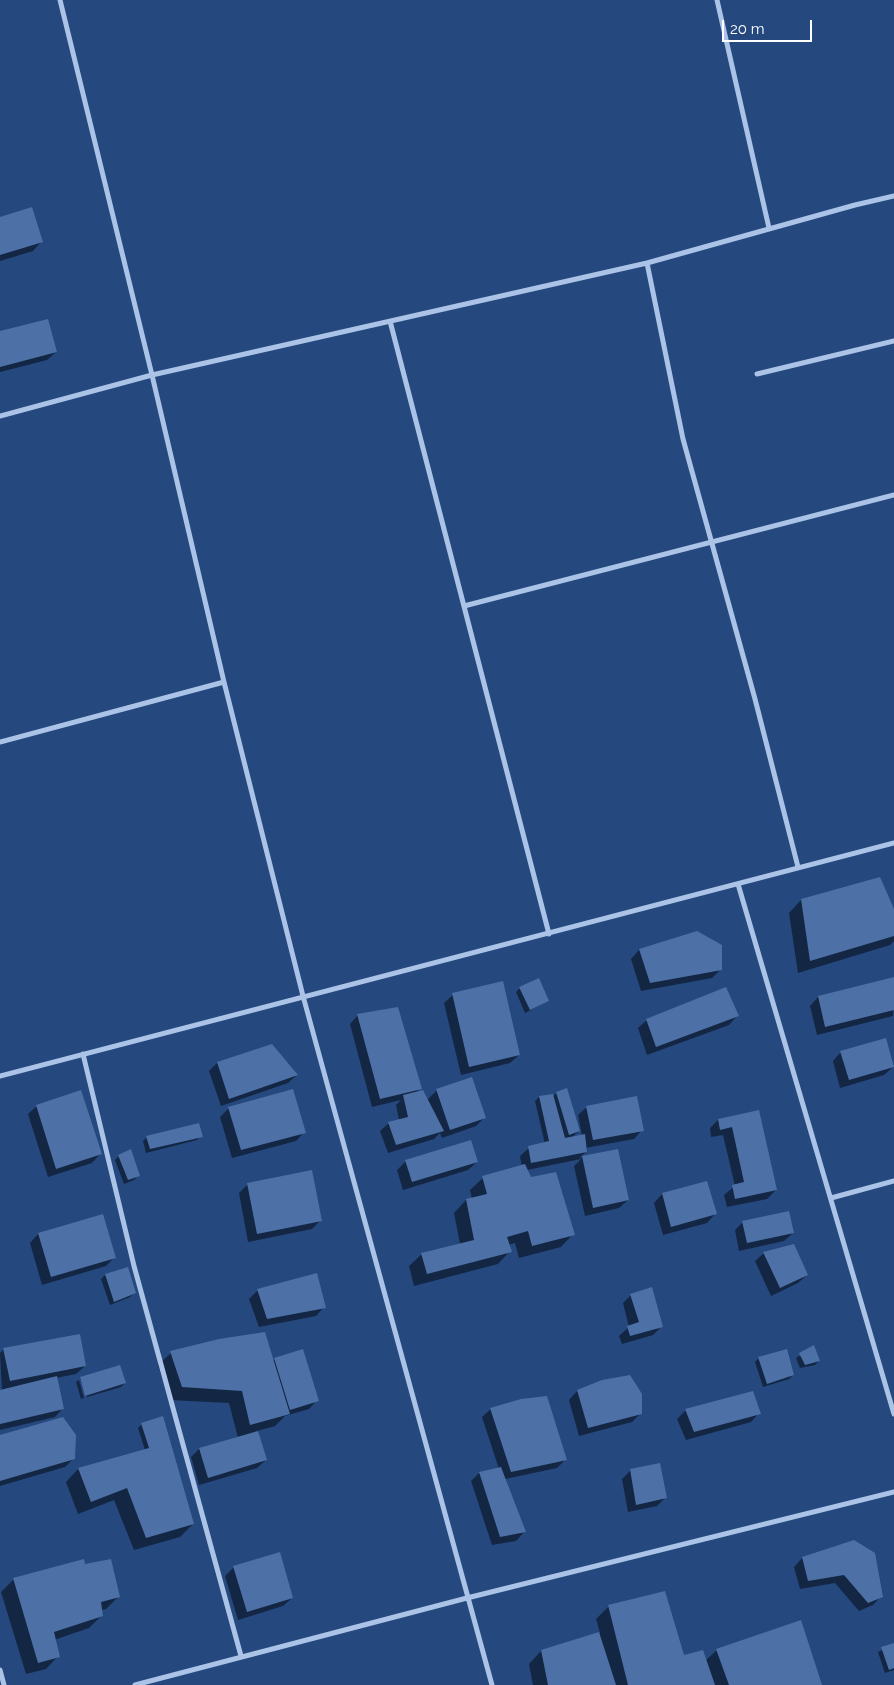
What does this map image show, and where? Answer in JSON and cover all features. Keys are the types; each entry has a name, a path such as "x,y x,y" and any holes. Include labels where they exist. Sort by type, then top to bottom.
{"street":[{"path":"60,0 152,375 224,682 303,996 466,1598 492,1685"},
{"path":"717,0 769,228"},
{"path":"0,416 152,375 647,263 769,228 894,196"},
{"path":"647,263 683,439 713,542 798,867"},
{"path":"390,321 548,934"},
{"path":"756,374 894,341"},
{"path":"464,606 894,495"},
{"path":"0,742 224,682"},
{"path":"0,1076 894,843"},
{"path":"738,884 894,1414"},
{"path":"83,1054 134,1266 240,1656"},
{"path":"831,1198 894,1181"},
{"path":"135,1685 466,1598 894,1492"},
{"path":"0,1670 4,1685"}],"building":[{"path":"32,207 43,242 0,255 0,217"},
{"path":"48,319 57,352 0,367 0,331"},
{"path":"880,877 894,909 894,936 810,961 801,899"},
{"path":"697,931 722,945 722,970 650,983 639,949"},
{"path":"894,977 894,1010 825,1027 818,996"},
{"path":"539,978 549,1001 530,1010 519,987"},
{"path":"503,981 520,1055 469,1067 452,993"},
{"path":"726,987 739,1016 656,1047 646,1019"},
{"path":"398,1007 422,1089 380,1099 357,1014"},
{"path":"886,1038 894,1067 849,1080 840,1051"},
{"path":"272,1044 298,1075 229,1099 217,1062"},
{"path":"472,1077 486,1118 450,1130 436,1089"},
{"path":"567,1088 580,1131 569,1135 556,1092"},
{"path":"293,1089 306,1133 241,1150 228,1107"},
{"path":"81,1090 102,1154 56,1169 36,1105"},
{"path":"423,1090 444,1131 396,1145 388,1122 408,1117 403,1095"},
{"path":"553,1094 565,1138 585,1134 587,1152 531,1163 528,1146 549,1141 539,1096"},
{"path":"637,1096 644,1131 593,1140 586,1106"},
{"path":"759,1110 777,1190 735,1199 732,1185 744,1182 732,1127 720,1130 718,1119"},
{"path":"199,1123 203,1137 150,1149 146,1136"},
{"path":"471,1140 478,1162 412,1182 405,1160"},
{"path":"131,1149 140,1176 128,1180 118,1155"},
{"path":"618,1149 629,1200 593,1208 582,1156"},
{"path":"525,1164 531,1177 556,1172 575,1235 532,1246 528,1231 507,1237 512,1252 427,1274 421,1253 474,1240 466,1199 487,1194 482,1176"},
{"path":"312,1170 322,1221 257,1234 247,1183"},
{"path":"707,1181 717,1214 671,1227 662,1193"},
{"path":"789,1211 794,1233 747,1243 742,1221"},
{"path":"103,1214 116,1258 51,1277 38,1233"},
{"path":"794,1244 808,1275 780,1288 763,1252"},
{"path":"128,1267 136,1293 114,1302 105,1274"},
{"path":"317,1273 326,1308 267,1319 257,1289"},
{"path":"652,1287 663,1327 630,1336 627,1326 639,1322 630,1294"},
{"path":"265,1332 290,1414 250,1425 242,1391 182,1387 170,1351 219,1339"},
{"path":"80,1334 86,1366 10,1381 3,1348"},
{"path":"814,1345 820,1361 805,1365 799,1353"},
{"path":"303,1349 319,1401 290,1410 274,1358"},
{"path":"787,1349 794,1375 767,1384 758,1357"},
{"path":"120,1365 126,1383 85,1396 80,1377"},
{"path":"630,1375 642,1394 642,1414 588,1428 577,1390 602,1380"},
{"path":"57,1376 64,1409 0,1424 0,1390"},
{"path":"753,1391 761,1414 694,1432 685,1409"},
{"path":"547,1396 567,1460 511,1472 490,1408 521,1399"},
{"path":"163,1416 194,1524 146,1538 127,1488 91,1502 78,1468 149,1448 141,1423"},
{"path":"63,1417 76,1435 75,1459 0,1481 0,1435"},
{"path":"258,1431 267,1460 208,1478 199,1448"},
{"path":"660,1463 667,1498 636,1505 630,1469"},
{"path":"501,1467 526,1532 500,1537 479,1472"},
{"path":"854,1540 875,1553 883,1597 868,1603 844,1575 808,1581 802,1557"},
{"path":"280,1552 293,1598 247,1612 233,1566"},
{"path":"84,1559 85,1564 111,1559 120,1597 101,1602 103,1616 54,1632 60,1657 38,1663 13,1578"},
{"path":"665,1591 684,1655 703,1650 715,1685 628,1685 608,1605"},
{"path":"801,1620 822,1685 729,1685 716,1649"},
{"path":"599,1632 616,1685 548,1685 541,1650"},
{"path":"894,1643 894,1668 889,1670 881,1647"}]}
